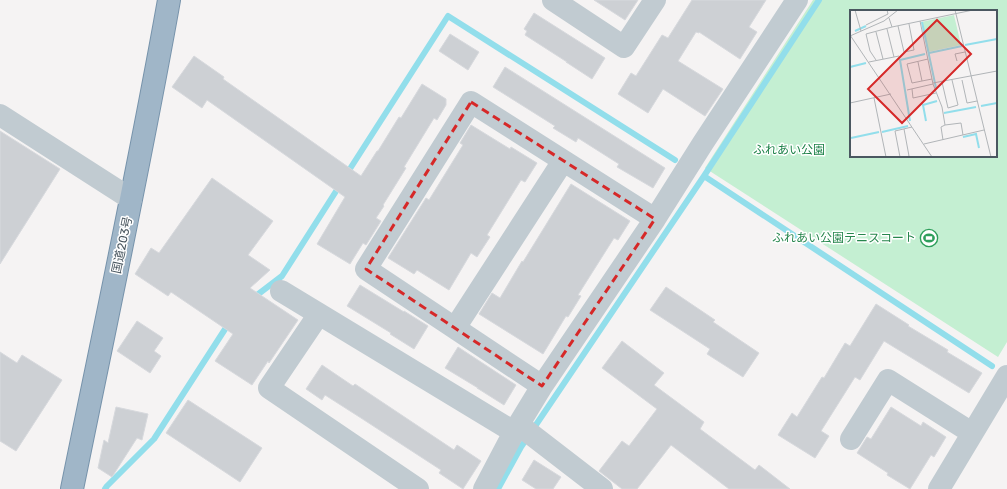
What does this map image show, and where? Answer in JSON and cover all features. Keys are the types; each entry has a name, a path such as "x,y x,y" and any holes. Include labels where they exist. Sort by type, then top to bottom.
{"highway":[{"name":"国道203号","path":"72,489 152,95 169,0"}],"street":[{"path":"552,0 624,47 655,0"},
{"path":"484,489 542,386 655,219 797,0"},
{"path":"542,386 366,269 471,102 655,219"},
{"path":"0,115 131,199"},
{"path":"455,328 563,161"},
{"path":"282,291 537,440 592,486"},
{"path":"319,314 269,388 418,489"},
{"path":"939,489 1007,376"},
{"path":"851,439 888,380 972,433"}],"highlighted area":[{"path":"471,102 655,219 542,386 366,269"}],"green space":[{"name":"ふれあい公園","path":"813,0 1007,0 1007,342 998,357 705,168"}],"building":[{"path":"594,0 638,0 625,20"},
{"path":"692,0 766,0 749,27 757,32 740,59 699,32 696,32 678,61 723,89 705,116 663,89 648,113 618,94 631,73 636,76 662,35 668,38"},
{"path":"534,13 605,58 592,79 525,35 527,31 524,29"},
{"path":"450,34 479,52 468,70 439,51"},
{"path":"194,56 224,77 223,79 361,176 399,117 401,118 422,84 446,99 446,105 437,120 434,118 404,167 406,168 376,218 381,221 366,245 363,243 350,264 317,244 345,197 207,100 202,108 172,87"},
{"path":"505,67 665,168 653,188 617,167 619,164 578,138 576,142 553,128 555,126 493,87"},
{"path":"471,125 510,149 511,147 537,163 525,182 521,180 487,235 490,237 477,257 471,253 449,290 417,270 414,274 388,258 426,198 429,200 463,145 460,143"},
{"path":"0,131 60,169 0,264"},
{"path":"212,178 273,221 248,255 270,270 250,288 298,320 252,385 215,361 233,334 171,292 168,296 135,274 151,248 159,253"},
{"path":"571,184 630,221 618,240 614,238 578,295 581,296 568,317 566,316 543,354 479,314 492,293 500,298"},
{"path":"360,285 428,326 414,349 347,306"},
{"path":"666,287 715,320 713,322 759,353 743,377 707,354 710,349 650,310"},
{"path":"876,304 909,325 908,326 948,350 947,352 982,373 969,393 884,341 860,380 855,377 821,431 829,436 815,458 778,435 792,413 797,417 822,377 824,378 845,343 850,346"},
{"path":"137,321 163,338 154,351 161,356 150,373 117,351"},
{"path":"622,341 664,373 654,385 704,422 700,429 755,470 759,465 790,489 729,489 671,445 637,489 622,489 599,471 622,441 629,446 657,409 602,368"},
{"path":"458,347 516,385 504,405 445,368"},
{"path":"0,352 17,363 22,355 62,380 16,451 0,441"},
{"path":"322,365 353,386 355,384 454,450 457,445 481,461 463,489 439,473 441,470 325,395 322,400 306,389"},
{"path":"188,400 262,448 240,482 166,433"},
{"path":"116,407 148,414 142,440 137,438 112,477 98,468 104,440 108,443"},
{"path":"891,407 921,426 923,422 946,437 934,457 931,455 910,489 887,475 888,473 857,453 867,437 871,439"},
{"path":"534,460 561,477 553,489 536,489 522,480"}],"waterway":[{"path":"498,489 521,447 704,176 819,0"},
{"path":"346,175 448,16 675,160"},
{"path":"704,176 992,366"},
{"path":"253,298 282,276 340,185"},
{"path":"105,489 154,439 229,323"}],"place":[{"name":"ふれあい公園テニスコート","path":"929,238"}]}
